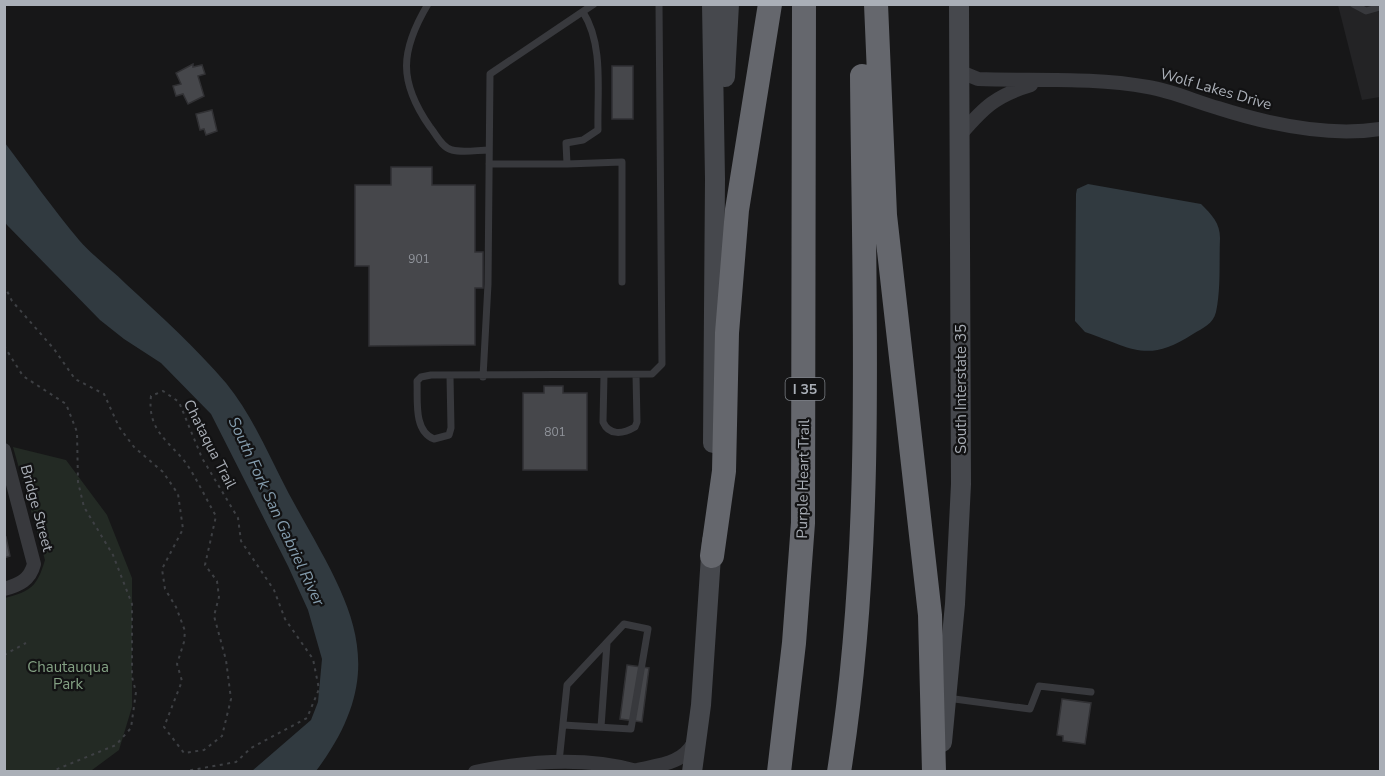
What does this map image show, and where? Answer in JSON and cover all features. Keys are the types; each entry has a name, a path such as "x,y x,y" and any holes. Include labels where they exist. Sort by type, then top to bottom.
{"highway":[{"path":"712,556 724,471 727,333 736,210 770,4"},
{"name":"Purple Heart Trail","path":"779,771 794,643 803,523 806,328 804,4"},
{"path":"839,771 856,598 864,406 862,4"},
{"path":"876,4 885,215 930,615 936,771"}],"main road":[{"path":"692,771 712,556 715,178 712,4"},
{"path":"715,178 725,86 729,4"},
{"name":"South Interstate 35","path":"936,771 947,698 961,484 961,72 958,4"}],"street":[{"name":"Wolf Lakes Drive","path":"961,72 978,79 1119,83 1150,87 1249,117 1282,124 1338,131 1380,129"},
{"name":"Wolf Lakes Drive","path":"961,134 985,106 998,97 1041,81"},
{"name":"Bridge Street","path":"4,450 33,550 34,564 32,574 21,583 4,589"},
{"path":"476,771 559,762 602,769 638,771 673,762 690,751 697,736"}],"lane":[{"path":"428,4 412,31 407,58 406,77 420,112 445,147 452,150 489,150"},
{"path":"483,377 488,284 490,74 594,4"},
{"path":"450,376 451,428 449,435 434,439 423,431 419,421 417,381 421,377 450,376 636,375 652,374 658,370 663,354 658,4"},
{"path":"1353,4 1366,11 1380,7"},
{"path":"567,164 566,144 583,140 598,130 597,44 592,27 583,12"},
{"path":"489,164 622,162 622,282"},
{"path":"604,375 603,422 612,432 621,433 635,427 637,422 636,375"},
{"path":"559,762 567,685 624,624 648,629 631,729 563,725"},
{"path":"601,727 607,643"},
{"path":"947,698 1030,709 1039,686 1091,692"}],"path":[{"name":"Chataqua Trail","path":"4,285 12,301 54,349 75,379 104,394 118,427 134,447 162,472 178,494 183,529 162,569 165,589 176,607 185,631 177,664 182,681 164,727 169,737 184,753 204,750 222,736 231,699 226,660 214,616 219,597 216,581 205,565 216,516 185,463 166,445 155,425 150,405 151,396 163,391 179,402 202,458 238,518 241,540 274,590 285,619 313,659 320,689 307,718 251,748 236,762 181,771"},
{"path":"4,346 23,376 66,404 77,432 78,482 84,507 113,555 132,604 132,677 136,692 131,728 116,745 77,758 50,771"},
{"path":"4,655 26,644"}],"shaded area":[{"path":"1338,5 1380,5 1380,97 1362,100"}],"green space":[{"name":"Chautauqua Park","path":"13,447 66,460 107,515 132,578 132,707 119,750 92,770 5,771 5,598 32,587 45,560"}],"water":[{"name":"South Fork San Gabriel River","path":"5,143 79,240 178,332 236,396 253,423 328,565 344,598 354,630 358,663 354,696 341,732 316,771 252,771 311,720 318,702 322,659 308,610 288,566 211,414 161,363 100,320 4,221"},
{"path":"1088,184 1201,204 1212,216 1220,233 1218,303 1213,320 1177,343 1151,351 1128,348 1085,332 1075,321 1076,194 1077,189"}],"building":[{"path":"193,64 193,67 202,65 205,74 198,76 204,96 188,104 183,94 176,96 173,86 181,84 176,73"},
{"path":"612,66 633,66 633,119 612,119"},
{"path":"212,110 217,131 206,135 204,129 200,130 196,114"},
{"path":"391,167 432,167 432,185 475,185 475,252 483,252 483,288 475,288 475,345 369,346 369,266 355,266 355,185 391,185"},
{"path":"544,386 563,386 563,393 587,393 587,470 523,470 523,393 544,393"},
{"path":"6,537 10,556 4,558 4,538"},
{"path":"627,665 649,668 642,722 620,719"},
{"path":"1062,699 1091,703 1085,744 1063,741 1063,736 1057,735"}]}
